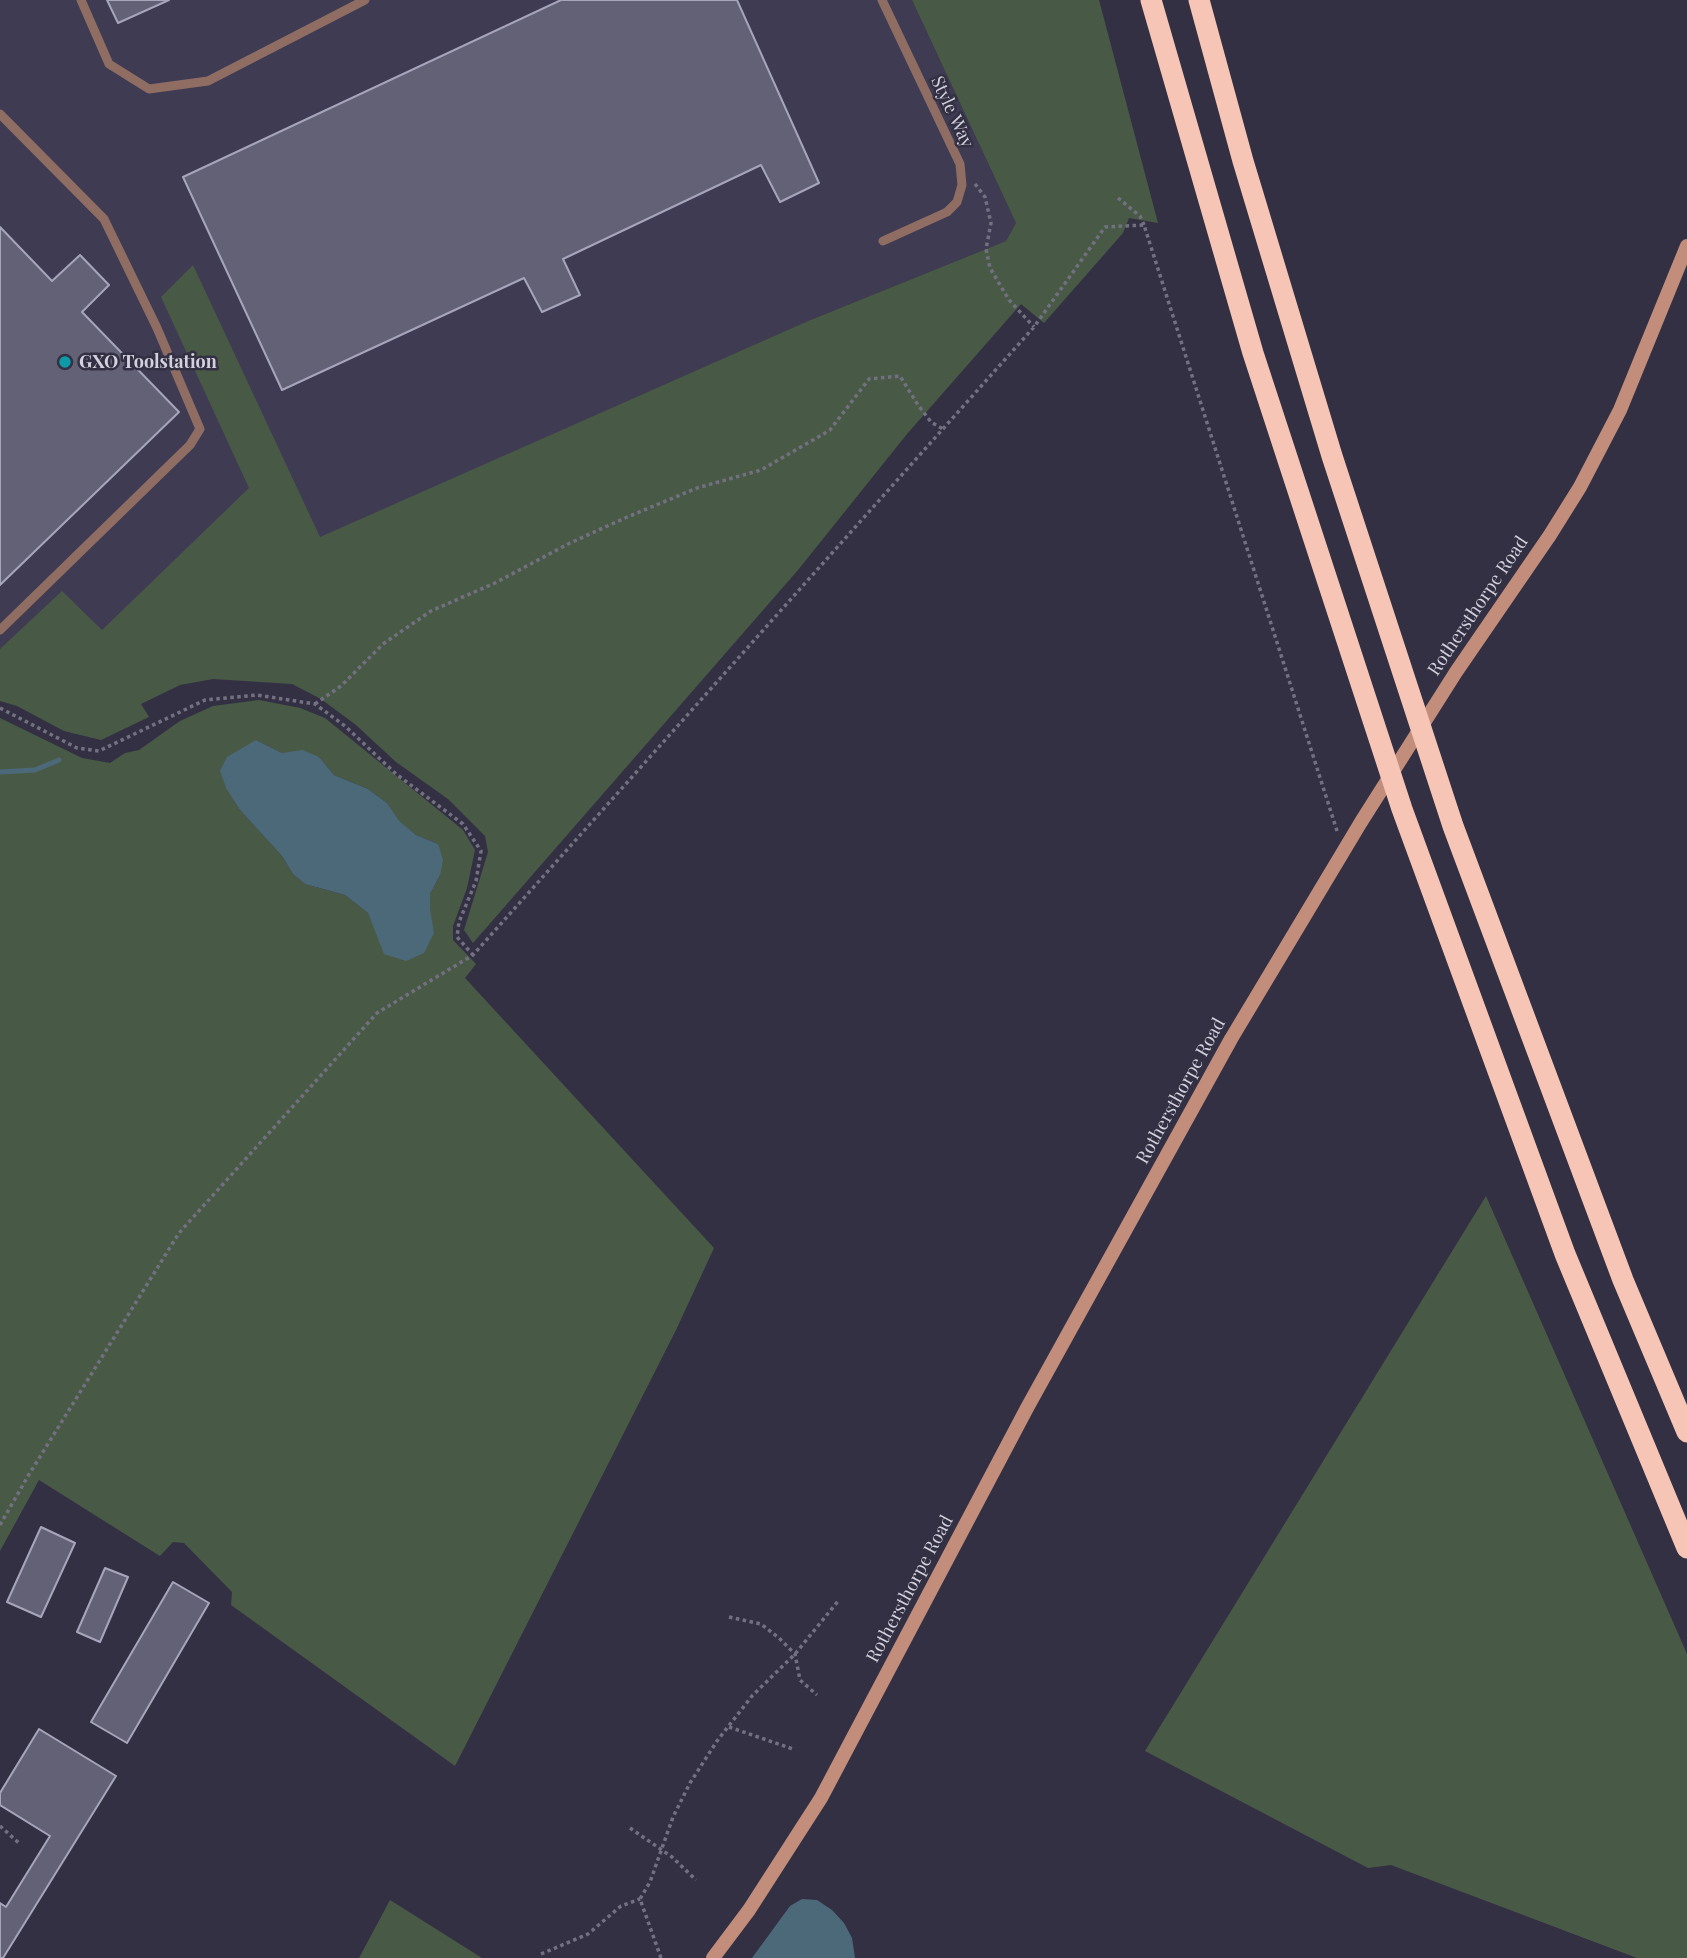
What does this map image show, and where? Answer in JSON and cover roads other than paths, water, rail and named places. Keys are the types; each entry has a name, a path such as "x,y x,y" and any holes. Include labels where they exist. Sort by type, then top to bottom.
{"highway":[{"path":"1151,0 1253,353 1402,809 1565,1254 1687,1548"},
{"path":"1199,0 1242,161 1332,456 1453,826 1623,1280 1687,1432"}],"street":[{"name":"Rothersthorpe Road","path":"713,1958 749,1910 821,1798 1040,1384 1231,1039 1361,822 1456,672 1580,487 1620,410 1687,246"}],"lane":[{"path":"81,0 109,64 149,89 208,81 365,0"},
{"name":"Style Way","path":"882,0 960,164 961,192 947,212 883,241"},
{"path":"0,114 104,219 157,328 200,429 190,446 0,630"}],"water":[{"path":"256,740 282,753 302,750 319,757 334,775 368,789 387,803 399,821 416,835 438,844 443,860 440,875 430,894 434,933 424,953 406,961 384,954 368,913 345,895 305,884 293,874 282,856 240,810 227,790 220,771 227,757"},
{"path":"802,1899 817,1900 832,1910 844,1923 852,1938 855,1958 752,1958 790,1906"}],"waterway":[{"path":"0,772 35,770 59,760"}],"place":[{"name":"GXO Toolstation","path":"65,362"}]}
